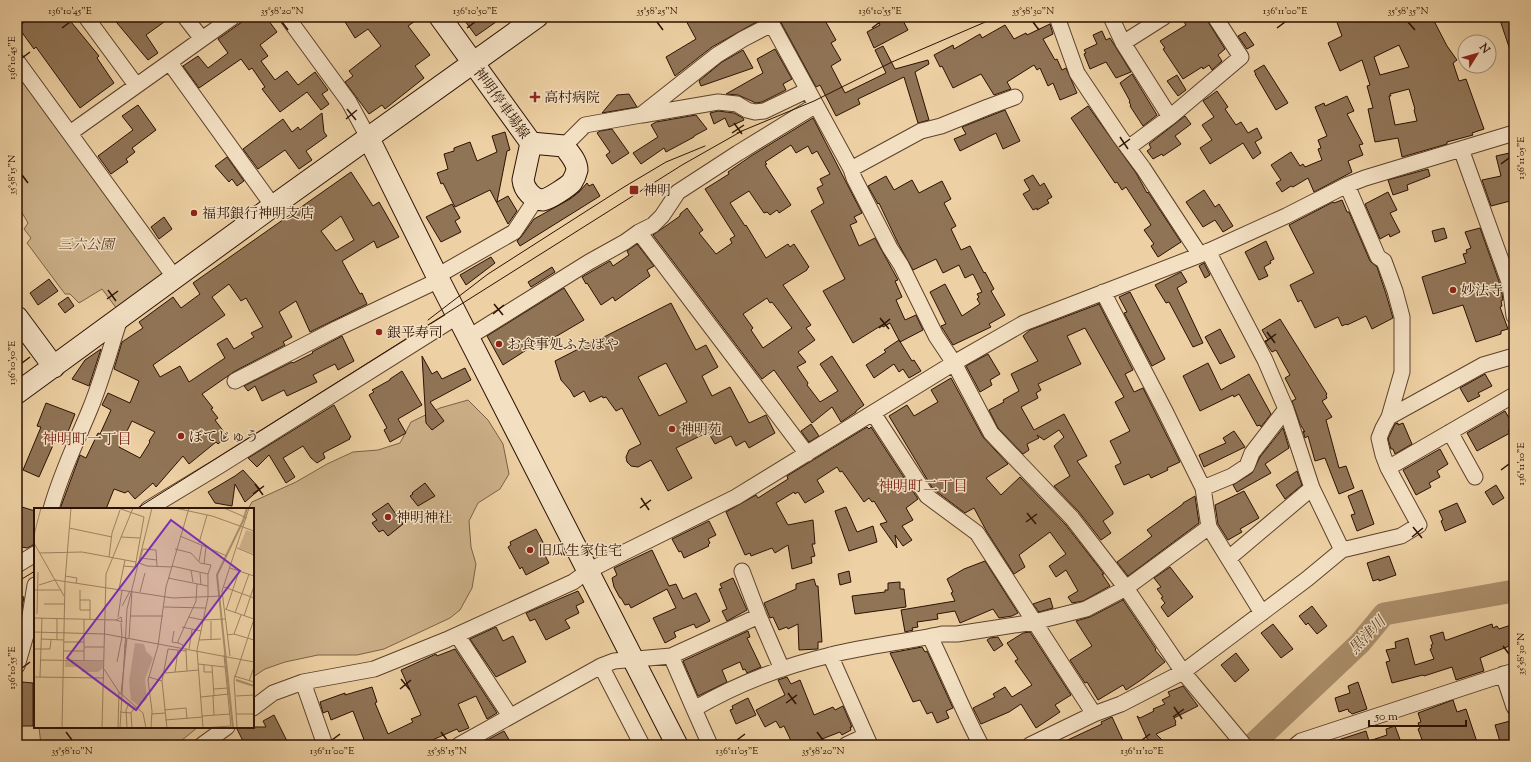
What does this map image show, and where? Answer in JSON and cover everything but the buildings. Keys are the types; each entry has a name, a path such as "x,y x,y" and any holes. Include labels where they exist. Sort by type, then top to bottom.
{"street":[{"path":"86,17 136,85"},
{"path":"185,17 202,39"},
{"path":"70,133 233,17"},
{"path":"287,17 349,102 369,139 438,278 677,745"},
{"name":"神明停車場線","path":"440,17 473,62 484,80 531,143 564,146"},
{"path":"17,393 537,17"},
{"path":"1056,17 1076,73 1172,211 1204,253 1265,360 1286,409 1312,488 1342,550"},
{"path":"1111,17 1123,43 1170,117"},
{"path":"1123,43 1164,17"},
{"path":"1128,148 1170,117 1241,57 1215,17"},
{"path":"641,115 717,55 770,20 851,169 854,178 890,248 901,265 936,336 954,363 991,433 1072,518 1126,588 1183,672 1244,745"},
{"path":"17,61 175,278"},
{"path":"170,63 274,206"},
{"path":"235,381 438,278 514,232 536,199 545,200 569,185 574,180 577,169 573,158 564,146 585,125 718,102 737,104 747,110 755,112 764,111 808,90"},
{"path":"851,169 921,131 942,126 1015,97"},
{"path":"469,337 589,262 653,225 662,216 678,192 738,152 816,105"},
{"path":"254,707 273,692 303,682 374,669 457,635 573,582 588,571 736,497 954,363 1024,323 1204,253 1313,203 1346,185 1514,133"},
{"name":"神明停車場線","path":"531,143 523,180 526,190 536,199"},
{"path":"1460,149 1510,285 1514,316"},
{"path":"1030,745 1094,714 1121,704 1183,672 1307,579 1342,550 1400,536 1419,525 1388,468 1379,438 1389,417 1402,372 1402,318 1395,291 1384,261 1378,257 1346,185"},
{"path":"639,232 807,454"},
{"path":"1103,292 1203,488 1209,527 1262,613"},
{"path":"150,508 458,316"},
{"path":"17,317 54,367"},
{"path":"51,508 68,457 91,408 120,319"},
{"path":"1389,417 1483,365 1514,356"},
{"path":"1388,468 1514,395"},
{"path":"1203,488 1232,476 1247,466 1252,453 1286,409"},
{"path":"873,414 927,496 977,533 1094,714"},
{"path":"1450,432 1475,476"},
{"path":"1229,558 1312,488"},
{"path":"694,709 712,699 782,669 830,655 930,637 1034,622 1086,609 1126,588 1209,527"},
{"path":"17,565 34,555"},
{"path":"742,571 759,616 782,669"},
{"path":"17,666 28,628 34,591"},
{"path":"459,745 601,666 614,661 671,656 759,616"},
{"path":"457,635 510,716"},
{"path":"930,637 981,745"},
{"path":"830,655 868,740 846,745"},
{"path":"671,656 710,745"},
{"path":"601,666 642,745"},
{"path":"1296,745 1302,741 1333,738 1508,673 1514,707"},
{"path":"303,682 325,745"},
{"path":"202,745 226,728"}],"green space":[{"name":"三六公園","path":"17,69 168,278 120,313 102,289 79,303 70,294 65,294 27,243 31,238 24,229 28,223 17,204"},
{"path":"468,400 488,420 503,444 509,474 500,489 478,503 469,521 471,547 476,564 472,588 460,610 450,618 384,649 357,655 318,655 285,662 265,669 254,676 254,508 249,508 252,502 296,482 327,464 353,452 378,450 400,443 411,422 440,408"},
{"path":"39,728 197,728 176,745 41,745"}],"waterway":[{"name":"黒津川","path":"1252,745 1360,643 1384,614 1514,591"}],"tram line":[{"path":"737,133 814,101 892,62 997,17"},
{"path":"138,508 682,165 742,131"},
{"path":"428,320 488,274 624,187 666,162 705,146"},
{"path":"17,582 34,572"}],"place":[{"name":"高村病院","path":"535,97"},
{"name":"神明","path":"634,190"},
{"name":"福邦銀行神明支店","path":"194,213"},
{"name":"妙法寺","path":"1453,290"},
{"name":"銀平寿司","path":"379,332"},
{"name":"お食事処ふたばや","path":"499,344"},
{"name":"神明苑","path":"672,429"},
{"name":"ぼてじゅう","path":"181,436"},
{"name":"神明神社","path":"388,517"},
{"name":"旧瓜生家住宅","path":"530,550"}],"district":[{"name":"神明町一丁目","path":"87,439"},
{"name":"神明町二丁目","path":"923,486"}]}
